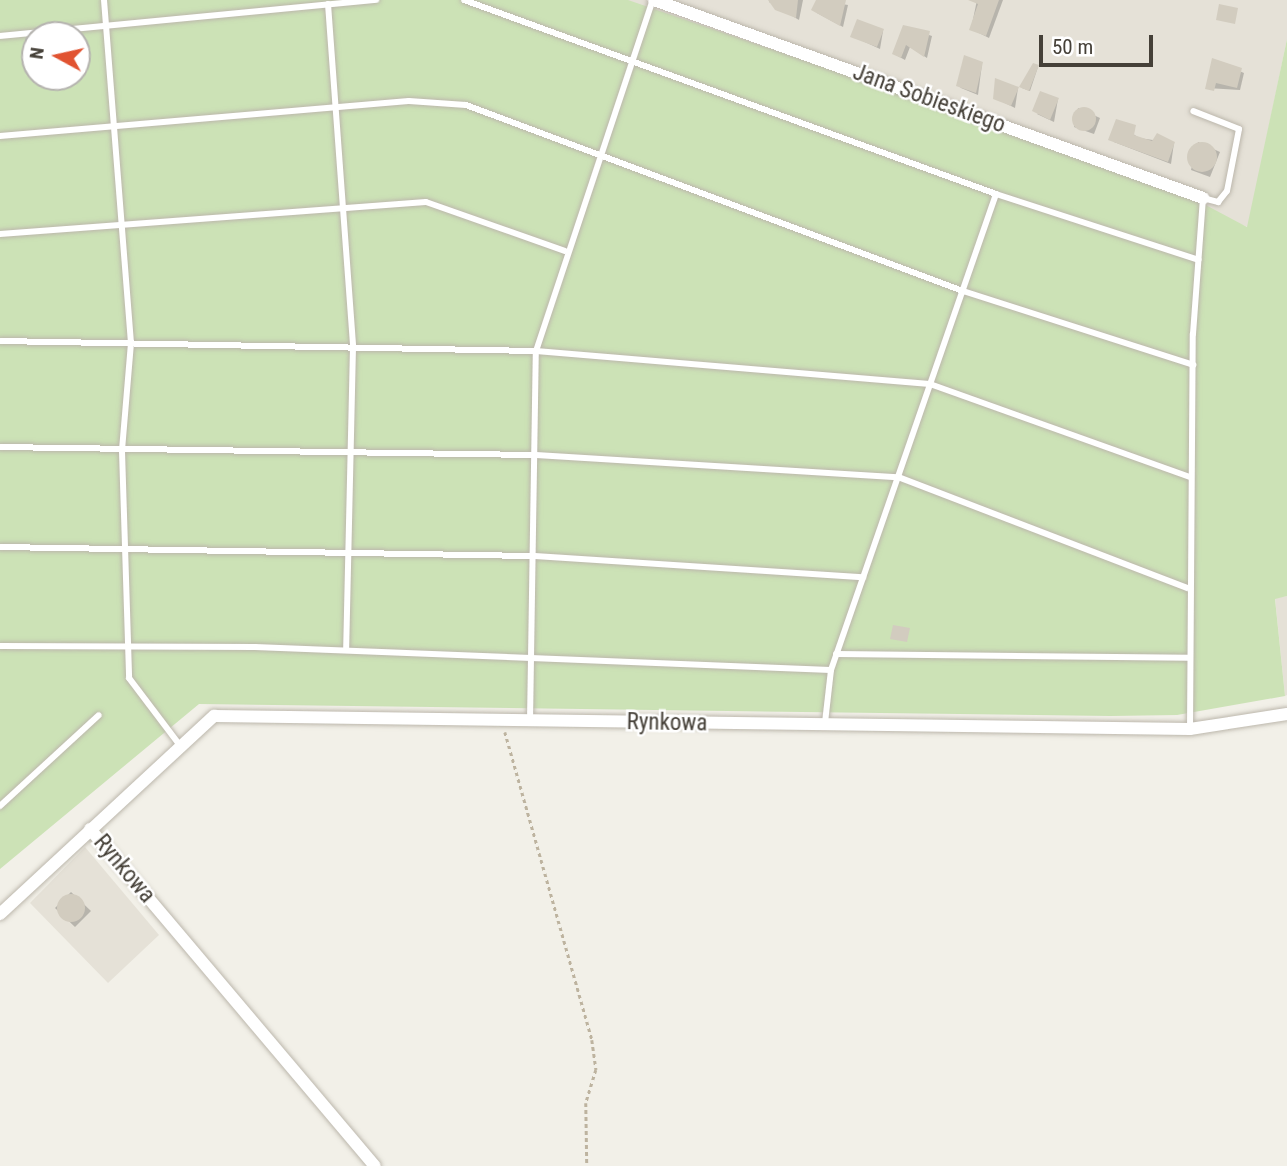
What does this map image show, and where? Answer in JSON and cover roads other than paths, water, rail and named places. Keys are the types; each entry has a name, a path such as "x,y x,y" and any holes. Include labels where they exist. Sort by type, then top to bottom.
{"street":[{"name":"Jana Sobieskiego","path":"654,0 1203,198"},
{"name":"Rynkowa","path":"0,914 178,744 214,716 1190,729 1287,715"},
{"name":"Rynkowa","path":"90,829 375,1166"}],"lane":[{"path":"104,0 116,125 131,343 122,451 129,678 178,744"},
{"path":"0,36 376,0"},
{"path":"464,0 996,194 1199,260"},
{"path":"530,721 537,351 565,251 654,0"},
{"path":"328,4 347,209 353,347 345,555 346,650"},
{"path":"0,136 336,106 466,105 598,158 962,291 1193,365"},
{"path":"1190,729 1187,588 1193,365 1203,198 1218,202 1227,191 1239,129 1193,111"},
{"path":"825,725 831,670 836,654 996,194"},
{"path":"0,234 426,202 565,251"},
{"path":"0,341 537,351 930,384 1190,477"},
{"path":"0,447 350,455 535,455 898,477 1187,588"},
{"path":"0,547 345,555 534,556 863,577"},
{"path":"0,646 346,650 831,670"},
{"path":"836,654 1189,658"},
{"path":"0,806 99,715"}]}
